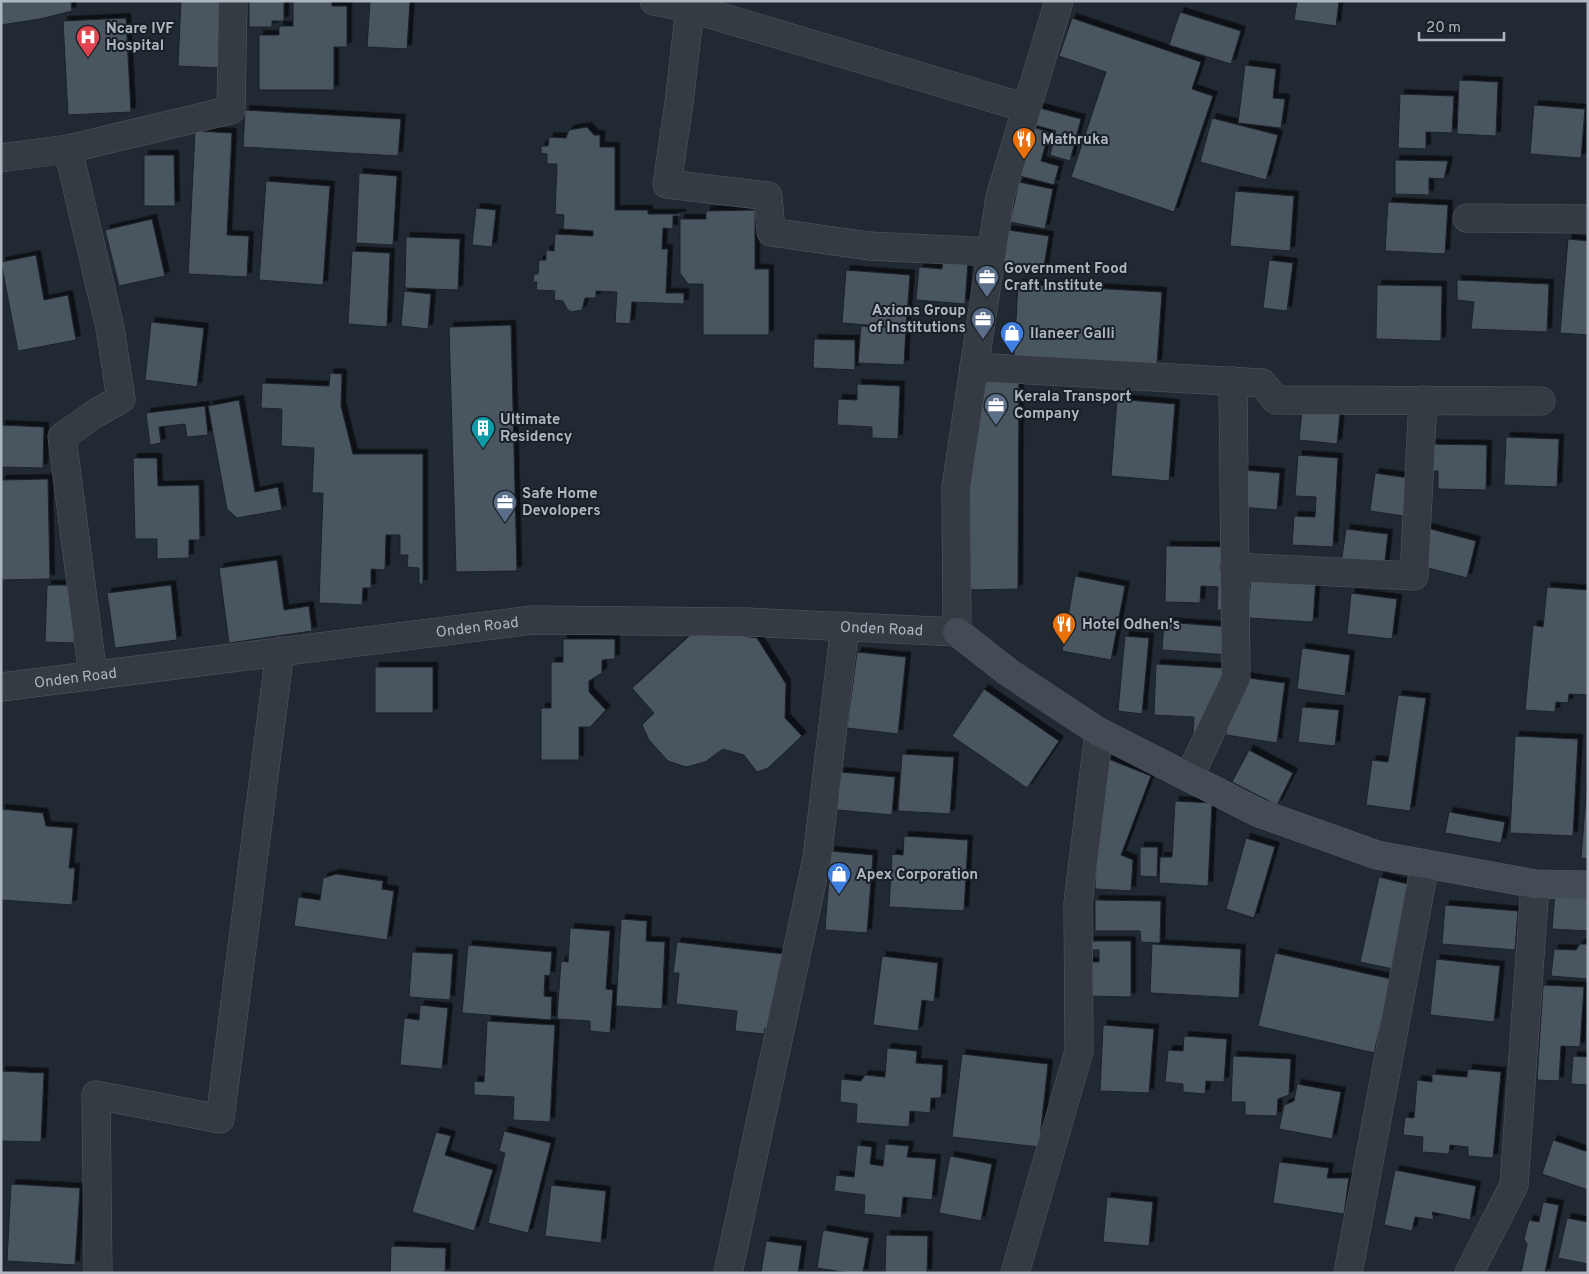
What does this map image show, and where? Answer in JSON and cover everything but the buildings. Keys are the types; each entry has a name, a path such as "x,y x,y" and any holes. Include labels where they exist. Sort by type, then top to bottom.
{"main road":[{"path":"957,632 1008,672 1099,732 1259,813 1377,855 1535,884 1588,886"}],"street":[{"path":"1,158 68,149 230,110 234,1"},
{"path":"654,1 690,8 1026,108"},
{"path":"957,632 956,487 991,252 1000,197 1059,1"},
{"path":"690,8 680,103 667,184 768,196 771,232 869,246 991,252"},
{"path":"68,149 110,328 121,399 96,413 62,437 93,676"},
{"path":"1467,218 1588,219"},
{"path":"974,367 1262,383 1276,400 1541,401"},
{"path":"1188,777 1236,678 1233,381"},
{"path":"1234,567 1414,576 1423,400"},
{"name":"Onden Road","path":"1,687 532,620 747,622 957,632"},
{"path":"728,1273 817,858 845,626"},
{"path":"98,1273 96,1095 220,1119 280,651"},
{"path":"1014,1273 1079,1051 1078,903 1099,732"},
{"path":"1348,1273 1425,864"},
{"path":"1469,1273 1514,1186 1535,884"}],"place":[{"name":"Ncare IVF Hospital","path":"88,58"},
{"name":"Mathruka","path":"1024,160"},
{"name":"Government Food Craft Institute","path":"987,298"},
{"name":"Axions Group of Institutions","path":"983,340"},
{"name":"Ilaneer Galli","path":"1012,354"},
{"name":"Kerala Transport Company","path":"996,426"},
{"name":"Ultimate Residency","path":"483,449"},
{"name":"Safe Home Devolopers","path":"505,523"},
{"name":"Hotel Odhen's","path":"1064,645"},
{"name":"Apex Corporation","path":"839,895"}]}
